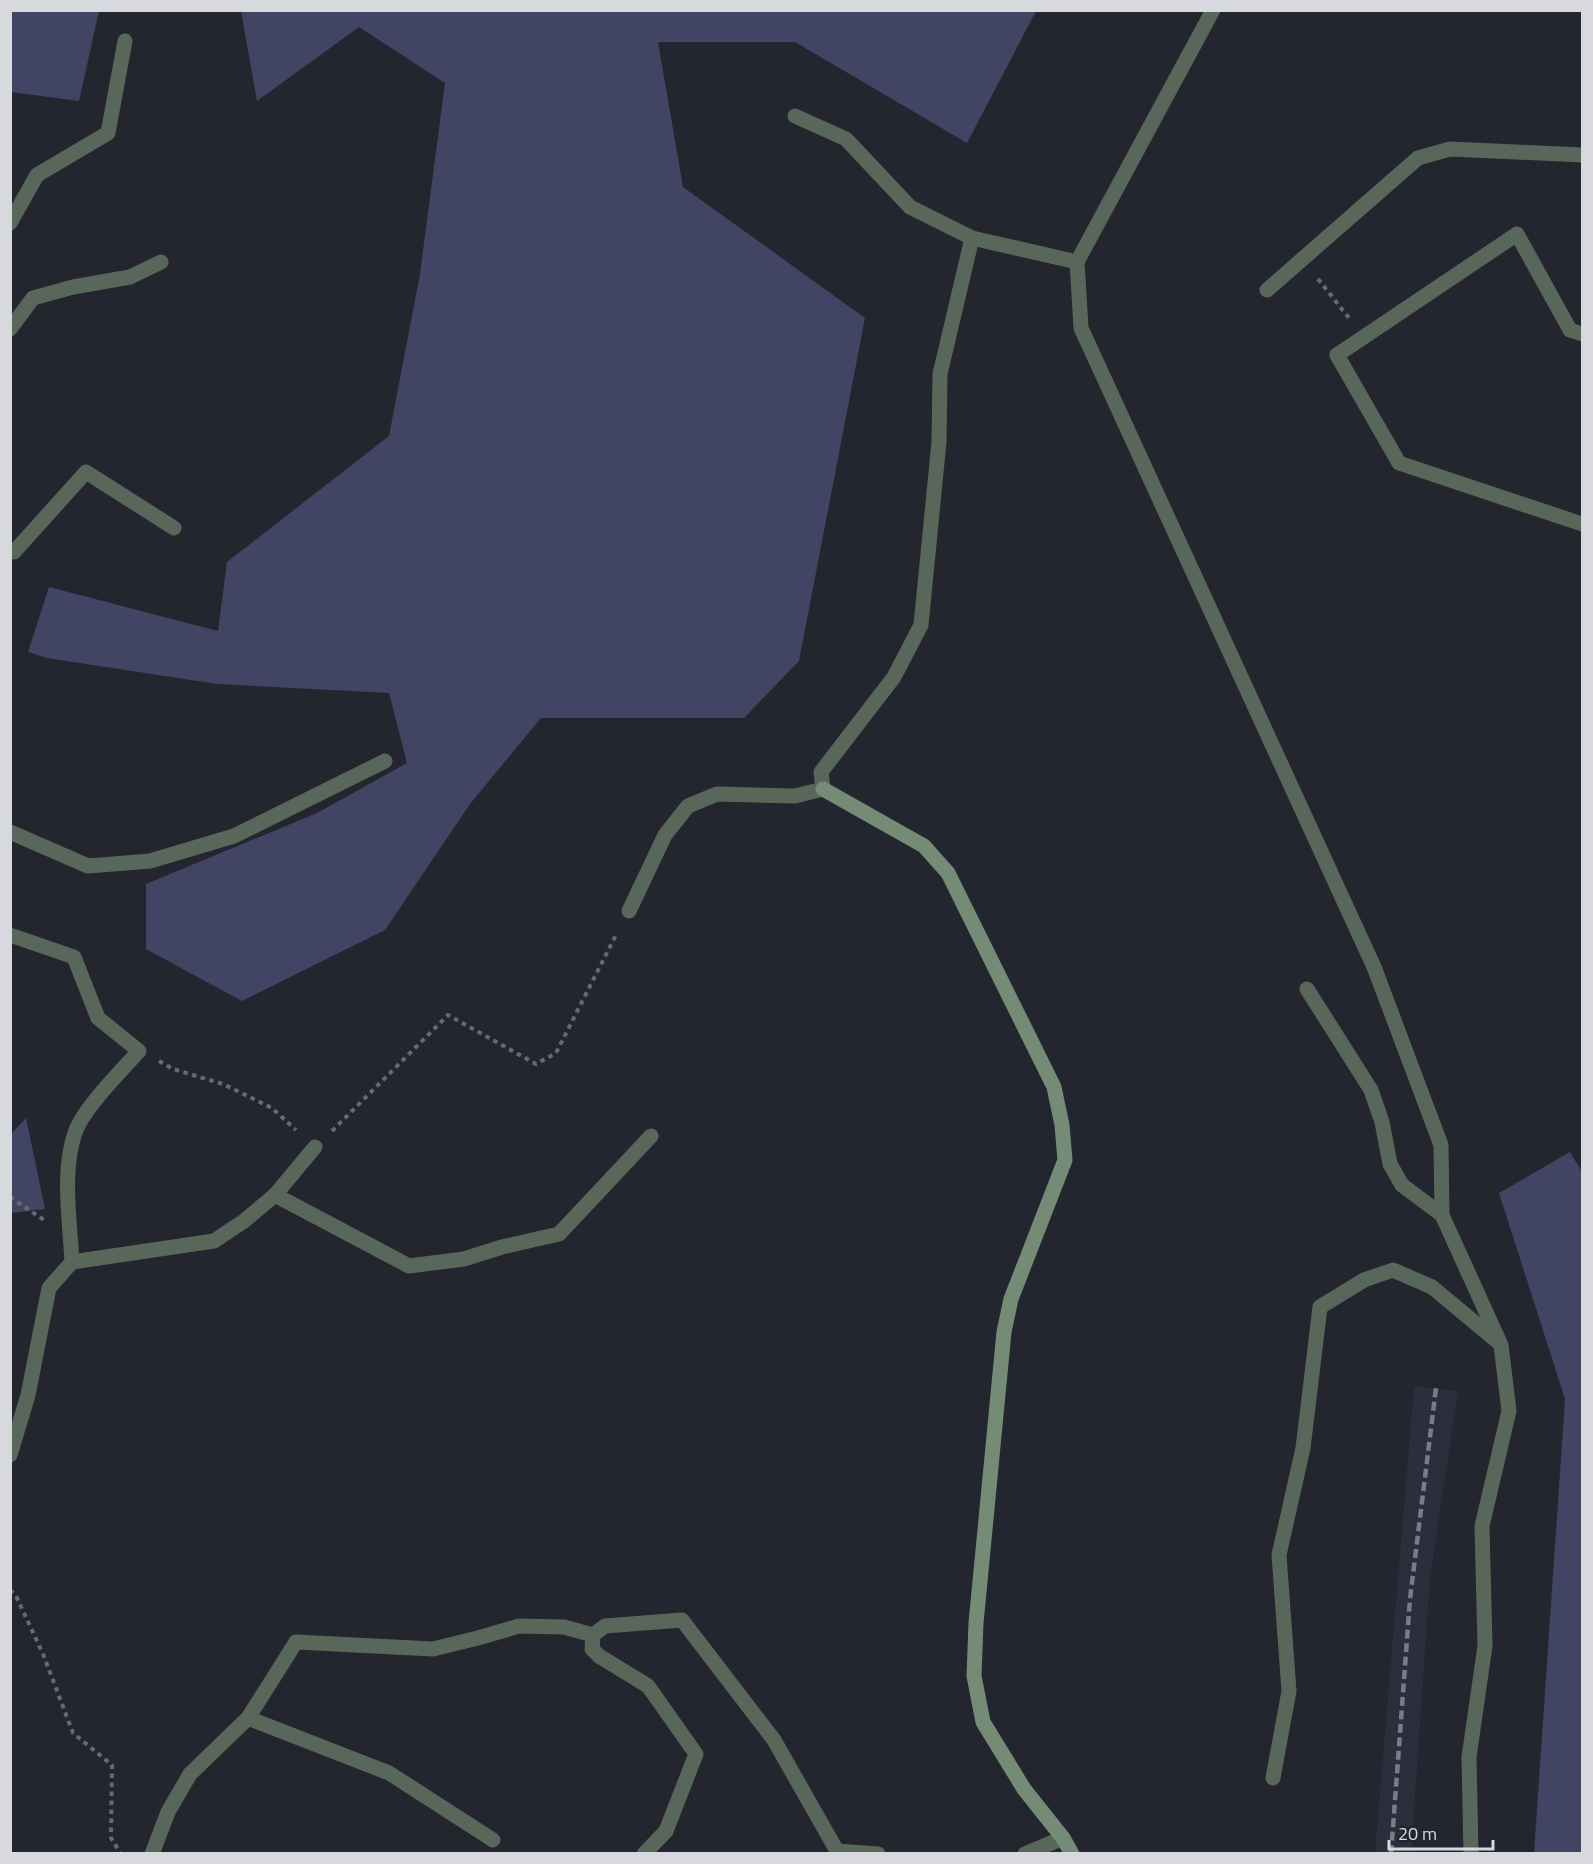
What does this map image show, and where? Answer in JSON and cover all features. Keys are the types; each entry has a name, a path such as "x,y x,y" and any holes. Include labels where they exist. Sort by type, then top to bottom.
{"street":[{"path":"1213,10 1077,262 1081,328 1374,967 1441,1145 1442,1215 1501,1345 1509,1411 1482,1526 1485,1646 1469,1757 1472,1853"},
{"path":"10,223 38,175 108,133 125,41"},
{"path":"795,116 846,139 910,207 972,238 1077,262"},
{"path":"1267,290 1418,158 1450,149 1582,156"},
{"path":"1576,332 1517,234 1337,355 1399,462 1582,524"},
{"path":"823,789 821,772 894,677 921,625 939,442 940,374 972,238"},
{"path":"10,329 33,298 73,287 130,277 161,262"},
{"path":"10,551 14,552 86,472 174,528"},
{"path":"10,832 88,866 150,861 234,836 385,761"},
{"path":"629,911 665,835 688,806 717,794 795,796 823,789 924,846 948,873 1054,1087 1062,1125 1065,1160 1011,1299 1004,1332 976,1623 974,1676 983,1722 1024,1789 1063,1838 1072,1854"},
{"path":"10,935 74,957 98,1018 140,1051 95,1102 76,1128 67,1163 72,1262"},
{"path":"1307,989 1371,1090 1382,1122 1390,1164 1402,1185 1442,1215"},
{"path":"275,1195 409,1266 464,1259 502,1247 559,1234 651,1136"},
{"path":"10,1455 28,1395 49,1288 72,1262 214,1241 244,1221 275,1195 315,1147"},
{"path":"1273,1778 1289,1691 1279,1556 1303,1448 1320,1307 1364,1280 1393,1270 1432,1287 1501,1345"},
{"path":"644,1854 666,1831 696,1754 648,1686 599,1656 592,1649 593,1635 605,1626 682,1620 774,1740 835,1852 878,1854"},
{"path":"152,1854 168,1812 190,1774 248,1718 296,1642 433,1649 519,1626 564,1628 593,1635"},
{"path":"248,1718 389,1773 493,1840"},
{"path":"1025,1854 1063,1838"}],"path":[{"path":"1302,260 1364,337"},
{"path":"140,1051 173,1069 223,1084 272,1108 315,1147 448,1015 536,1064 556,1053 629,911"},
{"path":"10,1590 16,1596 43,1654 73,1733 112,1765 111,1838 122,1854"}],"shaded area":[{"path":"11,10 99,11 79,101 11,92"},
{"path":"241,11 1036,11 967,143 795,42 658,42 683,187 865,318 799,661 744,718 541,718 470,804 385,930 242,1001 146,949 146,884 317,813 407,763 389,693 217,684 47,658 28,652 49,587 218,631 227,562 389,436 420,274 445,83 359,27 257,101"},
{"path":"26,1118 45,1209 11,1213 11,1134"},
{"path":"1570,1152 1582,1172 1582,1853 1534,1853 1565,1399 1499,1193"},
{"path":"1414,1386 1458,1391 1430,1578 1411,1853 1375,1853"}],"railway":[{"path":"1391,1854 1410,1599 1436,1388"}]}
